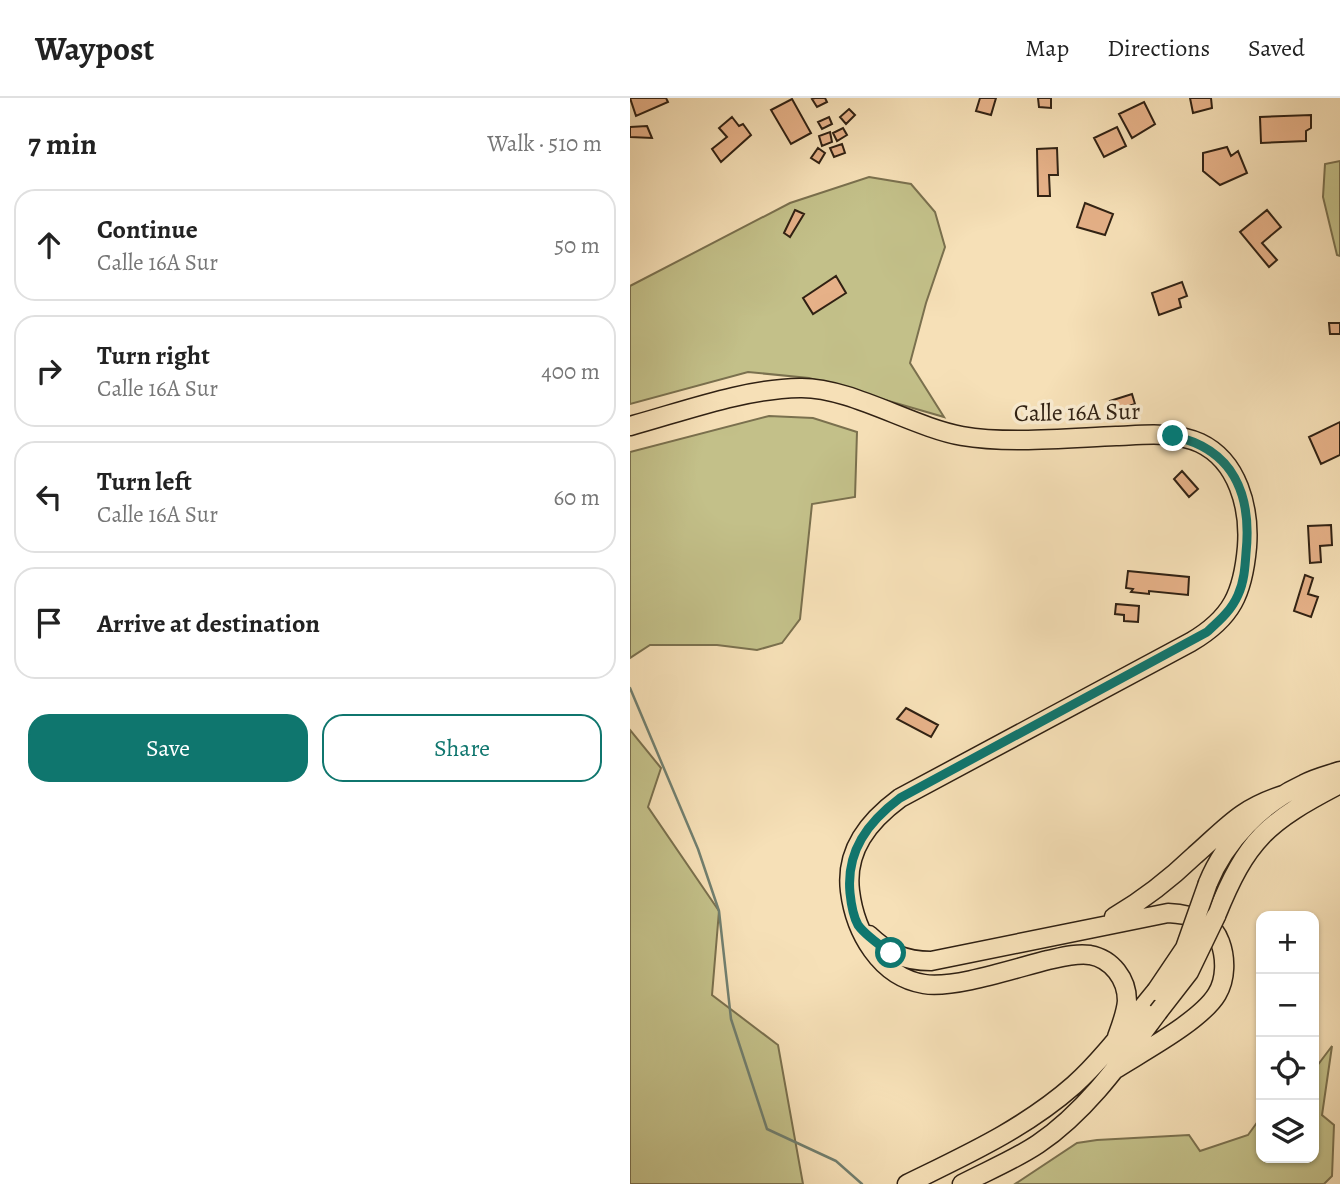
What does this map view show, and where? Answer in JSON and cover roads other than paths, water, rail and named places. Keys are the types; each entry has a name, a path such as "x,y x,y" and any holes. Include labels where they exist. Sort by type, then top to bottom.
{"main road":[{"name":"Calle 16A Sur","path":"630,426 742,396 803,388 833,392 962,436 1048,438 1149,435 1188,439 1201,443 1227,464 1237,482 1246,514 1248,541 1239,594 1221,620 1191,642 900,798 881,812 859,840 850,871 851,901 859,925 870,947 888,968 904,979 923,984 948,984 1060,957 1078,955 1100,958 1118,972 1125,989 1127,1001 1117,1037"},
{"path":"907,1184 989,1145 1034,1117 1076,1084 1156,991 1185,948 1208,883 1231,842 1263,810 1283,795 1304,783 1340,771"},
{"path":"961,1184 1040,1143 1069,1118 1114,1070 1189,972 1232,878 1259,838 1272,824 1302,804 1340,784"},
{"path":"1102,925 1130,908 1183,866 1234,818 1261,802 1283,795"},
{"path":"859,925 891,953 914,961 930,961 1168,913 1191,915 1209,925 1216,933 1224,959 1223,981 1218,993 1181,1027 1114,1070"}],"waterway":[{"path":"630,688 698,849 719,911 731,1019 767,1129 836,1161 862,1184"}]}
